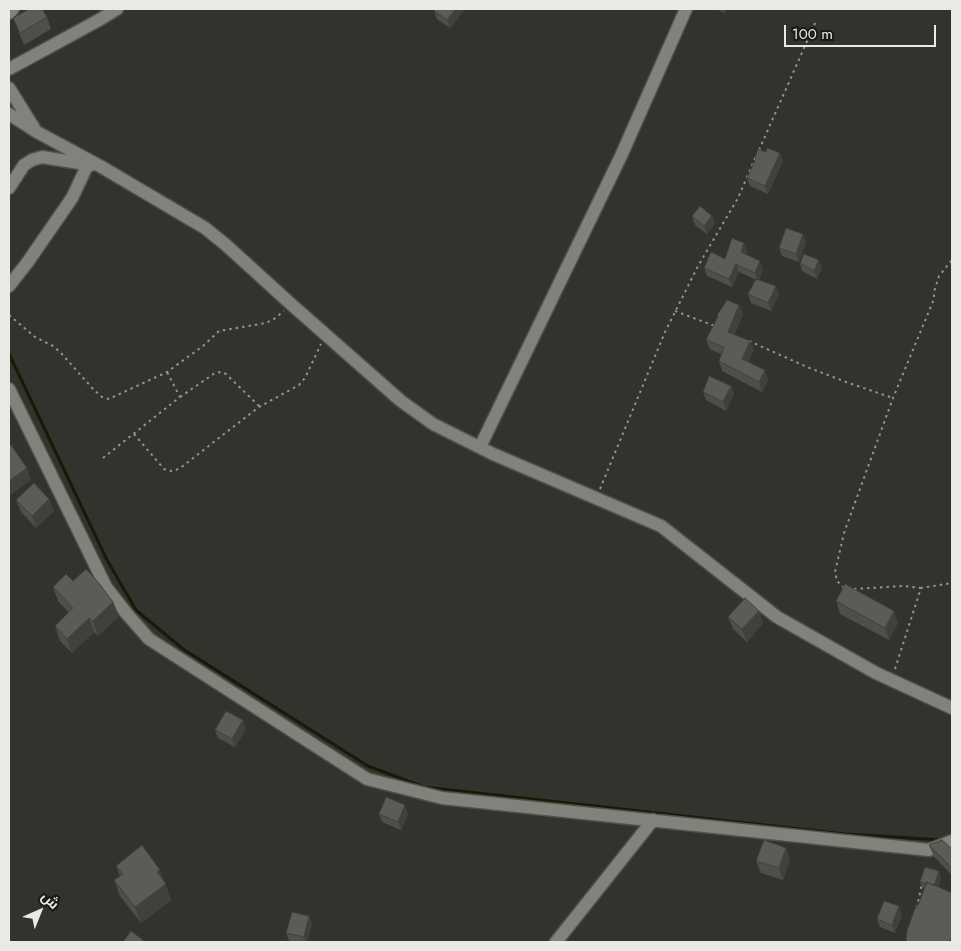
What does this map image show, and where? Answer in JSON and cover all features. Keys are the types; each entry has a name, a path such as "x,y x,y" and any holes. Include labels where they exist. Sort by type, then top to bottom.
{"street":[{"path":"9,12 14,9"},
{"path":"9,69 116,9"},
{"path":"480,447 620,156 686,9"},
{"path":"9,88 37,132"},
{"path":"9,114 205,228 401,401 433,424 493,454 661,526 777,617 876,673 952,708"},
{"path":"9,188 24,165 42,157 94,165"},
{"path":"9,286 28,263 94,165"},
{"path":"9,389 106,587 149,639 367,779 442,798 929,850 952,840"},
{"path":"556,942 653,820"}],"path":[{"path":"596,498 665,332 698,266 738,198 816,21"},
{"path":"844,588 838,581 835,572 844,533 893,398 934,299 939,276 952,260"},
{"path":"9,314 35,337 53,346 102,397 109,399 167,372 203,346 219,331 266,323 292,305"},
{"path":"675,311 718,328"},
{"path":"134,434 164,468 171,471 179,469 259,407 299,385 305,378 326,335"},
{"path":"745,340 807,367 893,398"},
{"path":"167,372 180,397"},
{"path":"103,458 180,397 215,373 226,374 259,407"},
{"path":"851,590 903,586 921,588 952,583"},
{"path":"891,680 921,588"},
{"path":"916,914 923,878"}],"building":[{"path":"29,9 42,9 47,17 20,33 13,18"},
{"path":"436,9 456,9 447,20 434,11"},
{"path":"767,148 780,153 765,186 747,178 758,149 766,152"},
{"path":"700,206 712,216 704,226 692,216"},
{"path":"786,228 803,234 796,254 779,248"},
{"path":"732,238 744,243 741,252 760,261 755,273 736,264 729,279 704,268 711,252 725,259"},
{"path":"804,254 819,260 814,271 800,263"},
{"path":"756,279 776,286 768,303 748,294"},
{"path":"727,300 739,305 728,332 750,341 742,359 765,370 759,382 719,361 724,347 706,340 717,315"},
{"path":"709,376 731,386 723,402 703,392"},
{"path":"11,445 27,468 9,481 9,446"},
{"path":"34,483 49,499 32,516 16,500"},
{"path":"86,569 113,602 93,621 89,618 67,639 55,626 73,608 53,587 66,574 73,581"},
{"path":"845,584 894,611 885,628 836,601"},
{"path":"745,598 759,611 742,629 728,617"},
{"path":"226,711 243,720 232,739 215,730"},
{"path":"386,797 405,805 398,822 379,814"},
{"path":"764,840 786,848 779,868 756,861"},
{"path":"942,840 952,849 952,868 929,845"},
{"path":"142,845 160,870 157,872 166,884 135,907 114,880 123,874 116,866"},
{"path":"925,867 939,871 934,886 927,882 927,884 920,882"},
{"path":"927,882 952,893 952,937 949,942 906,942 907,931 915,908 917,908"},
{"path":"884,901 899,906 892,925 877,919"},
{"path":"292,912 309,916 304,937 286,933"},
{"path":"131,931 143,940 141,942 123,942"}],"waterway":[{"path":"9,354 107,560 136,610 183,649 368,766 424,787 845,834 942,840"}]}
